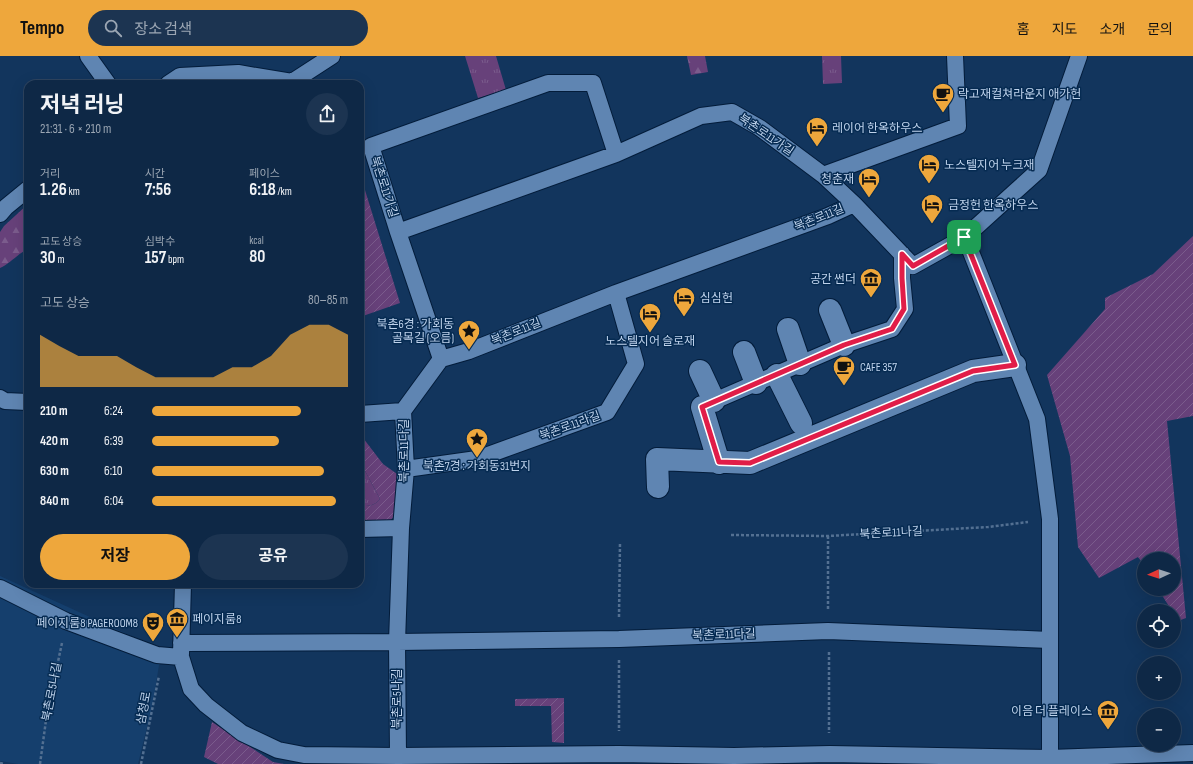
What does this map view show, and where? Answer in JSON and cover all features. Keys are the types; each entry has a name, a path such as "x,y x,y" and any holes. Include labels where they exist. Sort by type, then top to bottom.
{"street":[{"path":"830,310 844,345"},
{"path":"788,329 800,364"},
{"path":"744,352 756,383"},
{"path":"658,487 657,459 750,463 973,371 1015,365"},
{"path":"700,371 719,462"},
{"path":"777,375 801,423"}],"lane":[{"path":"88,56 105,80"},
{"path":"295,80 332,56"},
{"path":"823,175 958,126 955,56"},
{"name":"북촌로11길","path":"441,359 468,351 616,293 828,216 854,204 913,266 964,237 1039,170 1079,56"},
{"path":"174,80 180,76 238,73 280,80"},
{"name":"북촌로11가길","path":"616,154 593,83 548,83 371,146 398,232 616,154 701,116 732,112 760,128 823,175 854,204"},
{"path":"0,214 24,192"},
{"path":"398,232 441,359"},
{"path":"964,237 1037,419 1050,519 1050,758"},
{"path":"708,404 844,345 892,329 904,309 902,254"},
{"name":"북촌로11라길","path":"406,469 477,459 607,412 636,364 616,293"},
{"name":"북촌로11다길","path":"397,642 401,528 406,469 403,411 441,359"},
{"path":"0,398 5,401 24,402"},
{"path":"364,414 403,411"},
{"path":"364,529 401,528"},
{"path":"0,588 66,621 157,655 181,650"},
{"path":"183,588 181,650 191,689 206,705 242,733 278,750 304,755 398,756 619,754 734,756 830,754 1050,758 1193,753"},
{"name":"북촌로11다길","path":"181,650 397,642 619,639 828,631 1050,640"},
{"name":"북촌로5나길","path":"397,642 398,756"}],"path":[{"name":"북촌로11나길","path":"731,535 860,535 988,527 1050,519"},
{"name":"북촌로5나길","path":"40,764 47,713 66,621"},
{"name":"삼청로","path":"141,764 149,731 160,668 157,655"},
{"path":"0,763 4,764"}],"shaded area":[{"path":"0,576 173,655 159,665 153,703 138,764 18,764 0,761"}],"green space":[{"path":"465,56 496,56 506,90 478,98"},
{"path":"687,56 705,56 708,72 691,75"},
{"path":"822,56 841,56 842,83 823,84"},
{"path":"364,187 400,303 364,316"},
{"path":"24,208 24,252 0,268 0,232 4,226"},
{"path":"1193,236 1193,416 1167,421 1180,552 1137,552 1137,558 1099,578 1078,547 1070,456 1047,375 1105,309 1105,298 1153,274"},
{"path":"364,439 383,464 400,476 398,512 388,523 364,522 364,506 374,504 380,499 364,469"},
{"path":"364,469 380,499 376,503 364,506"},
{"path":"1181,566 1186,618 1181,620 1181,604 1168,604 1162,596 1181,596"},
{"path":"564,698 564,743 552,742 551,706 515,706 515,699"},
{"path":"212,722 273,762 284,764 218,764 204,757"}],"place":[{"name":"락고재컬쳐라운지 애가헌","path":"943,114"},
{"name":"레이어 한옥하우스","path":"817,148"},
{"name":"노스텔지어 누크재","path":"929,184"},
{"name":"청춘재","path":"869,198"},
{"name":"금정헌 한옥하우스","path":"932,224"},
{"name":"공간 썬더","path":"871,298"},
{"name":"심심헌","path":"684,318"},
{"name":"노스텔지어 슬로재","path":"650,334"},
{"name":"북촌6경 : 가회동 골목길 (오름)","path":"469,350"},
{"name":"CAFE 357","path":"844,386"},
{"name":"북촌7경 : 가회동31번지","path":"477,458"},
{"name":"페이지룸8","path":"177,638"},
{"name":"페이지룸8 PAGEROOM8","path":"153,642"},
{"name":"이음 더 플레이스","path":"1108,730"}],"route":[{"path":"964,237 1015,365 973,371 750,463 719,462 702,407 844,345 892,329 904,309 902,254 913,266 964,237"}]}
